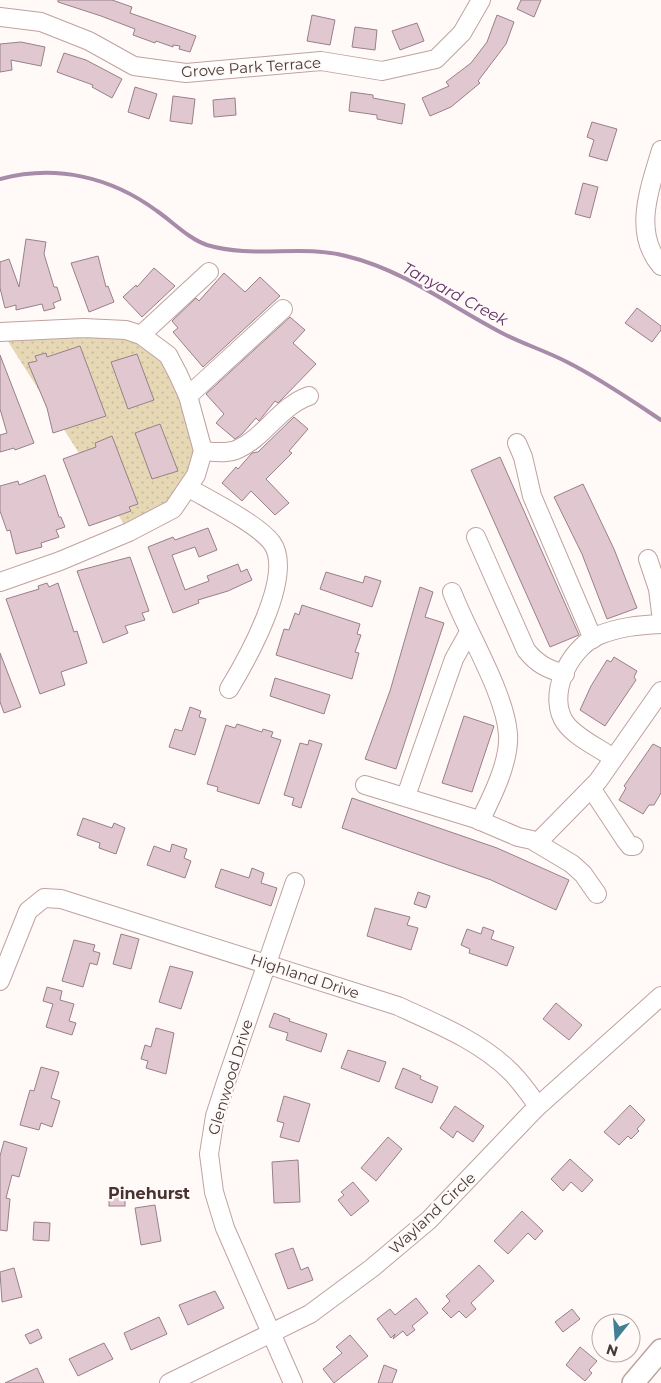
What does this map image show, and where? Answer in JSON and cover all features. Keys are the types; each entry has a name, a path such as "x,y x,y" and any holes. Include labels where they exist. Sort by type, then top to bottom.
{"main road":[{"path":"633,1383 661,1350"}],"street":[{"name":"Grove Park Terrace","path":"0,17 41,22 89,41 134,66 186,73 321,61 382,71 436,59 462,33 481,0"},
{"path":"661,150 648,192 646,241 661,266"},
{"path":"141,335 209,272"},
{"path":"188,396 283,309"},
{"path":"0,332 84,328 126,330 141,335 168,355 188,396 204,451 196,475 189,488 172,509 129,532 60,561 0,582"},
{"path":"204,451 225,453 238,450 294,401 309,396"},
{"path":"517,443 532,496 593,639"},
{"path":"189,488 248,524 274,545 277,564 274,593 254,646 229,689"},
{"path":"476,537 526,650 535,662 565,674"},
{"path":"648,559 658,589 661,613"},
{"path":"452,592 502,708 508,734 507,749 499,776 480,821"},
{"path":"613,758 575,732 559,712 557,696 573,658 593,639 634,625 661,624"},
{"path":"406,796 454,659 469,632"},
{"path":"537,843 591,788 661,691"},
{"path":"365,785 406,796 537,843 572,864 583,874 597,894"},
{"path":"591,788 626,841 630,846 634,846"},
{"name":"Glenwood Drive","path":"293,1383 225,1228 214,1192 209,1154 215,1116 295,882"},
{"name":"Highland Drive","path":"0,981 28,911 44,898 61,899 398,1006 442,1026 479,1047 511,1072 536,1102 536,1108"},
{"name":"Wayland Circle","path":"169,1383 310,1314 372,1268 422,1226 536,1108 661,996"}],"shaded area":[{"path":"2,332 141,335 188,396 203,451 189,488 129,532"}],"building":[{"path":"58,0 112,0 132,7 130,13 196,36 190,52 179,49 180,46 173,45 173,47 156,41 155,43 133,35 135,29 58,2"},
{"path":"521,0 541,0 534,17 517,9"},
{"path":"312,15 335,20 330,45 307,41"},
{"path":"497,15 514,22 506,44 478,81 480,83 451,107 430,116 422,98 449,86 446,82 471,63 487,42"},
{"path":"417,23 424,41 400,50 392,31"},
{"path":"355,27 377,30 375,50 352,47"},
{"path":"21,42 45,47 41,66 11,60 12,70 0,72 0,44"},
{"path":"64,53 86,60 122,79 112,98 92,87 93,85 57,72"},
{"path":"135,87 157,94 149,119 128,112"},
{"path":"351,92 373,95 373,98 405,104 402,124 377,119 377,115 349,111"},
{"path":"173,96 195,99 192,124 170,121"},
{"path":"235,98 236,115 214,117 213,100"},
{"path":"592,122 617,129 607,161 589,156 594,140 587,137"},
{"path":"583,183 598,187 590,218 575,214"},
{"path":"26,239 46,242 44,254 54,287 57,287 61,300 53,303 55,308 44,311 42,304 16,310 16,305 5,308 0,288 0,262 9,259 19,287"},
{"path":"98,256 106,287 108,286 114,302 89,312 71,263"},
{"path":"154,268 175,286 142,317 123,297 136,285 137,287"},
{"path":"224,273 245,292 260,277 280,296 203,367 173,332 178,328 172,321 196,298 199,301"},
{"path":"637,308 661,326 661,330 652,342 625,323"},
{"path":"290,317 305,330 293,343 316,364 278,403 275,401 259,421 256,418 235,439 216,423 224,414 206,394"},
{"path":"80,346 106,416 53,433 47,408 28,363 37,361 35,356 46,353 47,357"},
{"path":"137,354 154,400 128,409 111,362"},
{"path":"0,355 34,443 15,450 14,448 0,452 0,435 7,433 0,409"},
{"path":"294,417 308,429 289,451 292,453 266,479 289,503 275,515 251,491 242,501 222,483 236,467 238,469 252,453 258,452"},
{"path":"160,424 178,471 152,479 135,433"},
{"path":"112,436 138,504 129,507 131,511 89,526 63,459 96,447 95,443"},
{"path":"500,457 579,635 550,647 471,470"},
{"path":"45,475 59,517 61,517 65,527 56,530 59,537 41,543 42,547 16,554 10,530 7,531 0,511 0,486 18,481 19,485"},
{"path":"583,484 614,549 637,608 607,619 582,554 554,497"},
{"path":"208,528 217,550 199,557 195,547 172,555 185,590 209,581 207,576 238,564 241,572 247,569 252,580 228,591 198,600 199,603 173,613 148,547 173,537 175,540"},
{"path":"130,557 149,611 142,613 145,620 125,626 128,633 103,643 77,571"},
{"path":"326,572 363,583 365,576 381,581 372,607 320,589"},
{"path":"47,583 49,587 58,583 74,632 77,631 87,663 61,672 65,685 40,694 6,599 39,589 38,586"},
{"path":"420,587 433,592 425,617 444,623 396,769 365,759 390,691"},
{"path":"302,605 360,624 357,634 361,635 355,652 359,653 352,679 276,655 284,629 289,630 295,613 299,615"},
{"path":"0,653 21,707 4,713 0,702"},
{"path":"614,657 637,671 634,677 636,680 605,726 580,710 591,686 607,660 611,662"},
{"path":"275,678 330,695 324,714 270,696"},
{"path":"190,707 201,711 199,717 206,719 195,755 169,747 175,729 182,731"},
{"path":"464,716 494,726 472,792 442,783"},
{"path":"237,724 262,732 263,729 273,732 271,737 281,740 259,804 217,791 218,787 207,784 226,725 235,728"},
{"path":"309,740 322,744 301,808 292,805 294,798 284,795 300,743 308,745"},
{"path":"653,744 661,748 661,793 654,805 649,805 643,814 619,800 626,788 624,786"},
{"path":"352,798 497,848 569,880 556,910 491,880 342,828"},
{"path":"83,818 112,828 114,823 125,828 116,854 99,848 100,843 77,835"},
{"path":"172,844 187,849 184,858 191,861 185,878 147,865 154,846 170,852"},
{"path":"252,868 264,873 261,883 277,888 271,906 215,887 221,869 249,878"},
{"path":"418,892 430,896 426,908 414,904"},
{"path":"375,908 410,917 407,925 418,928 411,950 367,936"},
{"path":"483,927 494,931 491,939 514,947 507,966 469,953 470,949 461,945 467,929 481,934"},
{"path":"121,934 139,939 131,969 113,964"},
{"path":"74,940 95,945 93,951 100,953 97,965 90,963 83,987 62,981"},
{"path":"170,966 193,972 181,1009 159,1002"},
{"path":"47,987 62,991 60,1000 74,1004 69,1021 76,1023 72,1035 46,1027 53,1004 43,1001"},
{"path":"556,1003 582,1025 569,1040 543,1019"},
{"path":"274,1013 290,1019 289,1021 327,1034 321,1052 286,1040 288,1033 269,1027"},
{"path":"156,1028 174,1033 166,1074 146,1068 148,1061 141,1059 145,1045 151,1047"},
{"path":"348,1050 386,1062 379,1082 341,1068"},
{"path":"41,1067 59,1072 51,1098 60,1101 52,1127 41,1123 39,1130 20,1125 30,1090 34,1091"},
{"path":"403,1068 421,1076 420,1079 438,1087 432,1103 395,1088"},
{"path":"284,1096 310,1104 299,1142 280,1137 284,1123 277,1121"},
{"path":"630,1105 645,1120 637,1129 639,1131 631,1139 628,1136 619,1145 604,1132"},
{"path":"455,1106 484,1126 473,1142 457,1131 453,1138 440,1128"},
{"path":"388,1137 402,1149 376,1181 361,1168"},
{"path":"4,1141 27,1148 19,1177 12,1175 6,1198 10,1199 7,1231 0,1230 0,1156"},
{"path":"570,1159 593,1180 582,1192 571,1182 563,1191 551,1179"},
{"path":"298,1160 300,1202 274,1203 272,1162"},
{"path":"353,1182 369,1201 351,1216 338,1200 344,1195 341,1192"},
{"path":"109,1188 125,1188 125,1206 109,1206"},
{"path":"155,1205 161,1241 141,1245 135,1208"},
{"path":"522,1211 543,1231 535,1240 528,1233 508,1254 494,1241"},
{"path":"34,1222 50,1223 49,1241 33,1240"},
{"path":"293,1248 301,1270 308,1267 313,1280 288,1289 275,1254"},
{"path":"479,1265 494,1281 471,1303 476,1309 466,1318 459,1311 451,1318 442,1309 450,1301 446,1296"},
{"path":"14,1268 22,1297 2,1302 0,1272"},
{"path":"215,1291 224,1308 188,1325 179,1305"},
{"path":"416,1298 428,1313 412,1326 415,1330 407,1336 403,1331 393,1339 395,1334 391,1338 377,1319 390,1309 395,1315"},
{"path":"572,1309 580,1319 563,1332 555,1322"},
{"path":"159,1317 167,1334 131,1350 124,1333"},
{"path":"38,1329 42,1338 30,1344 25,1335"},
{"path":"350,1335 368,1356 334,1383 323,1369 342,1353 336,1347"},
{"path":"104,1343 113,1359 78,1376 69,1359"},
{"path":"580,1347 591,1356 591,1363 595,1363 589,1370 592,1373 585,1381 566,1365"},
{"path":"384,1365 397,1370 392,1383 378,1383"},
{"path":"37,1368 44,1383 5,1383"}],"waterway":[{"name":"Tanyard Creek","path":"0,179 42,173 82,177 102,182 139,199 163,215 187,235 207,245 242,251 311,251 346,256 367,262 407,279 502,333 579,368 661,420"}],"district":[{"name":"Pinehurst","path":"149,1193"}]}
